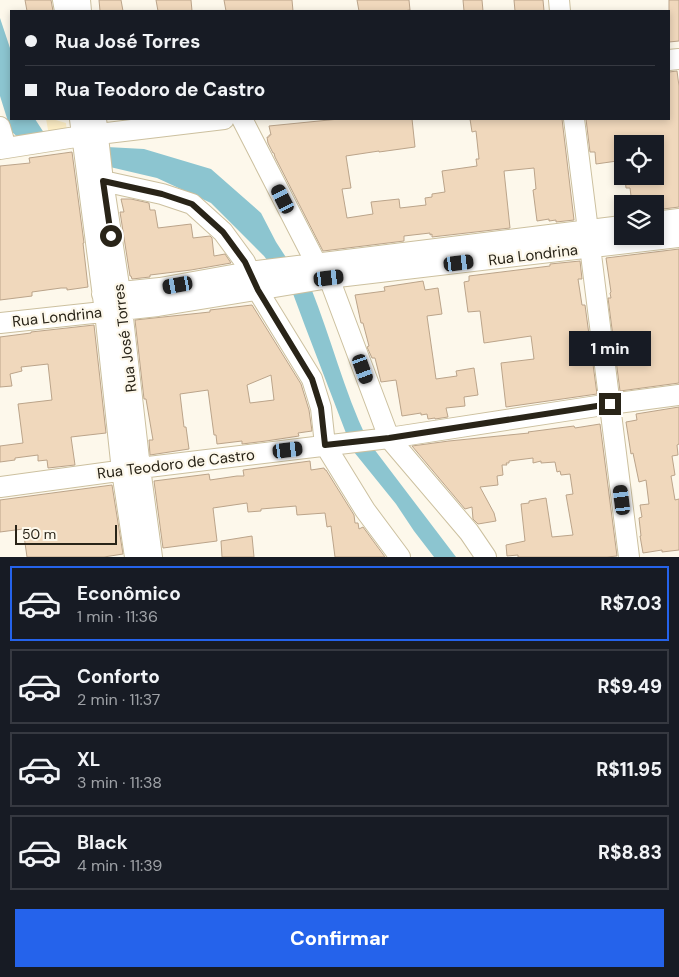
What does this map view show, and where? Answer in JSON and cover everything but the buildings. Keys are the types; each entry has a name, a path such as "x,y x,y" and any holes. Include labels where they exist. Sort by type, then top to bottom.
{"street":[{"path":"0,127 3,148 89,127 207,120"},
{"path":"243,120 316,264 329,278 389,438 468,532 486,557"},
{"path":"574,120 629,557"},
{"name":"Rua José Torres","path":"89,127 103,181 112,302"},
{"name":"Rua José Torres","path":"89,127 112,302 131,470 134,557"},
{"path":"103,181 162,194 192,204 223,232 245,262 258,290 312,379 321,408 325,445 365,510 400,557"},
{"path":"664,221 679,219"},
{"name":"Rua Londrina","path":"112,302 158,306 329,278 588,240 614,229"},
{"name":"Rua Londrina","path":"0,323 112,302 160,288 249,272 316,264 588,240 679,237"},
{"name":"Rua Teodoro de Castro","path":"0,487 389,438 679,395"},
{"name":"Rua José Torres","path":"131,470 152,557"}],"shaded area":[{"path":"46,120 66,123 67,133 49,135"}],"water":[{"path":"0,18 10,48 10,120 36,120 48,139 23,142 11,131 0,96"},
{"path":"107,147 144,149 211,169 261,213 289,262 271,265 211,203 157,178 110,167"},
{"path":"311,288 351,402 367,439 349,441 292,291"},
{"path":"374,449 456,557 434,557 396,504 354,452"}],"route":[{"path":"111,236 103,181 162,194 192,204 223,232 245,262 258,290 312,379 321,408 325,445 389,438 610,404"}]}
